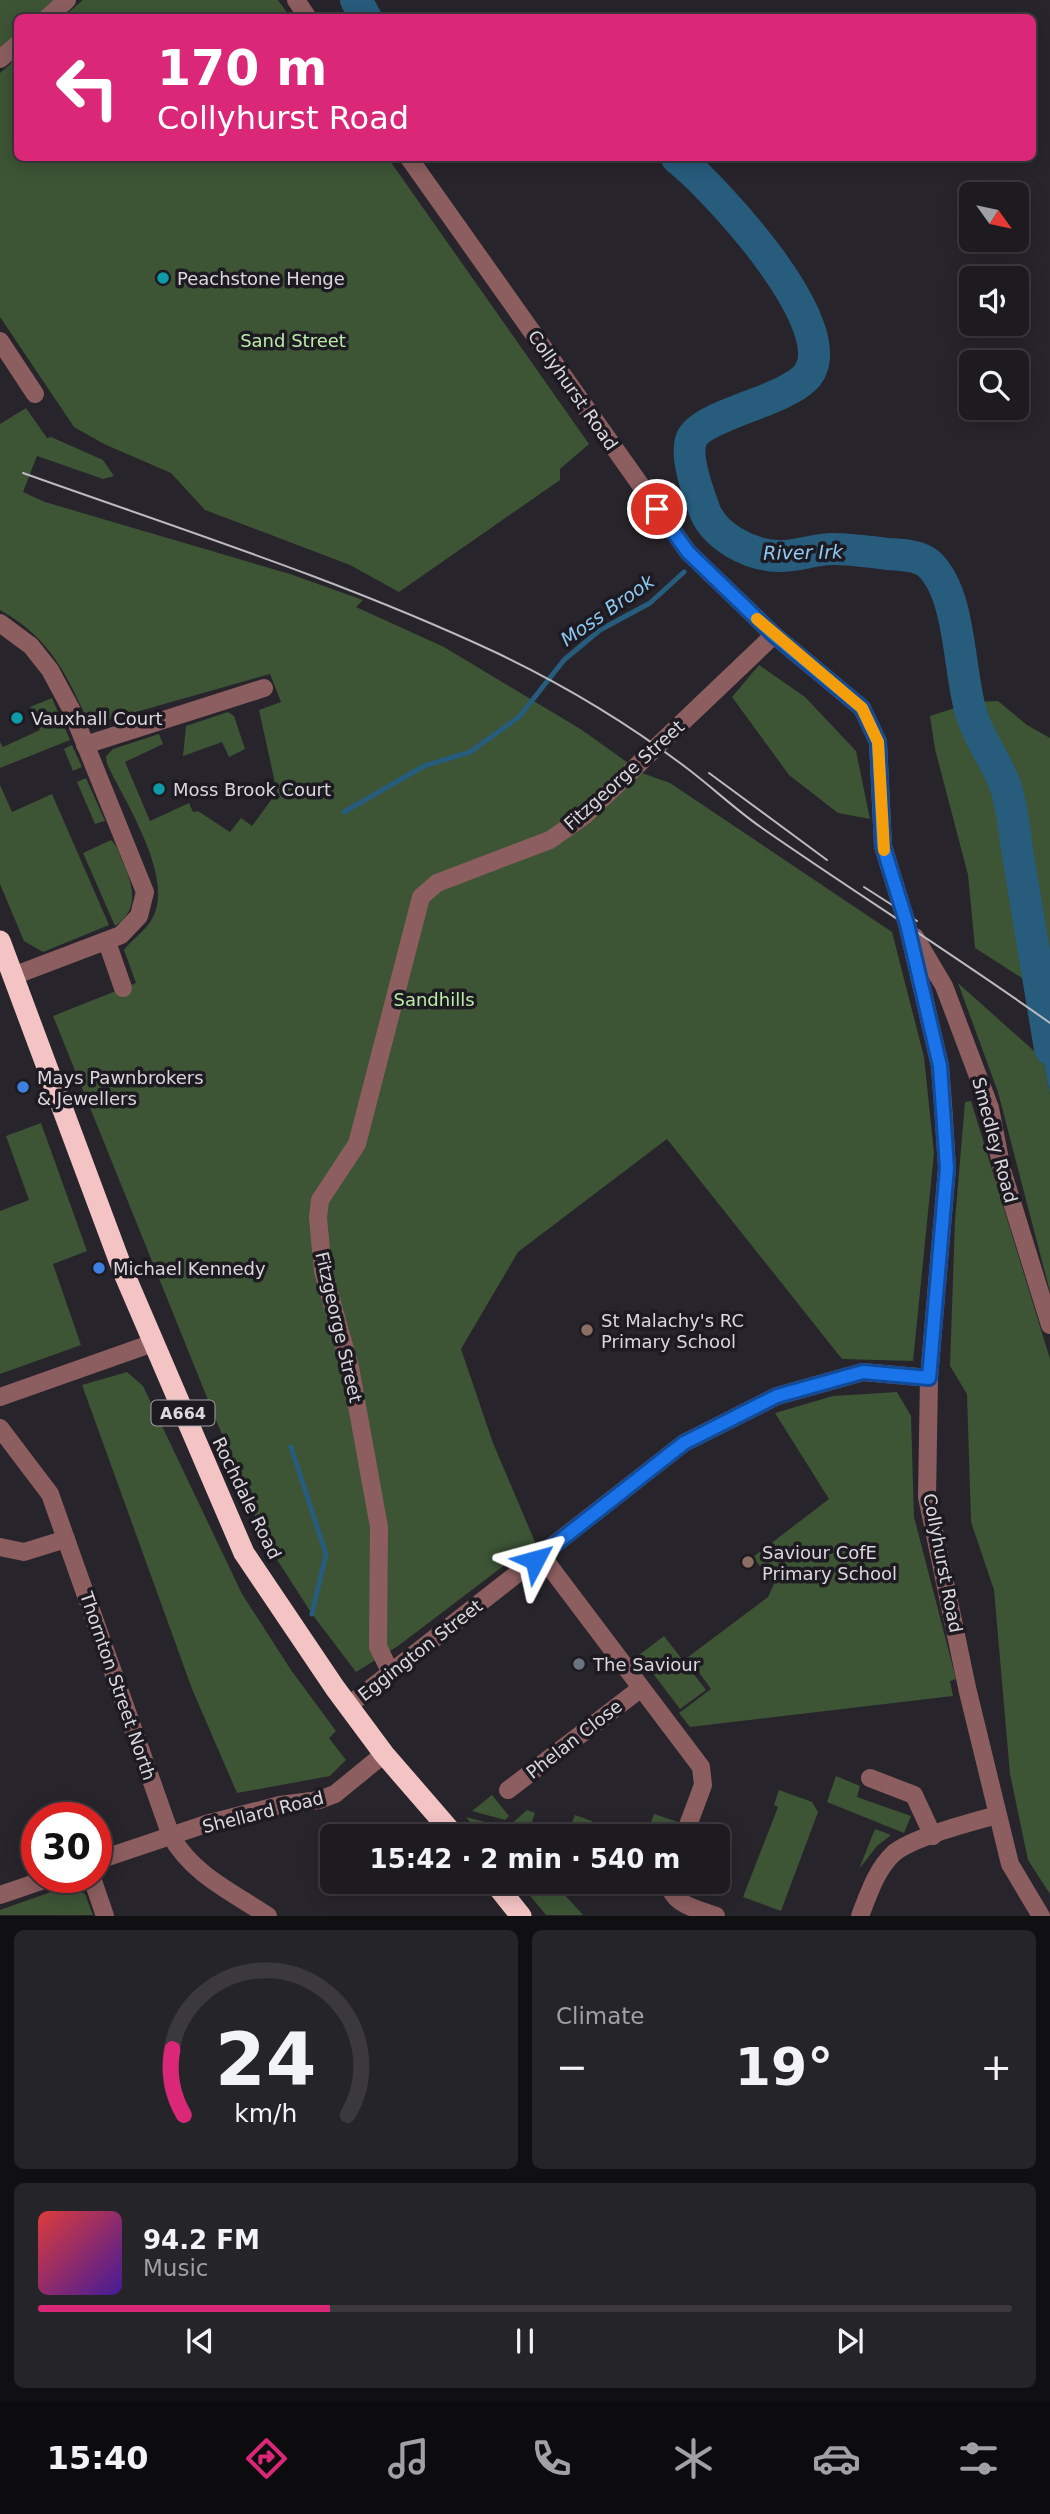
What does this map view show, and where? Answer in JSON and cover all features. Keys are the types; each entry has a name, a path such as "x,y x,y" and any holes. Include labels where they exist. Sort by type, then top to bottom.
{"highway":[{"name":"Rochdale Road","path":"0,942 153,1343 244,1553 299,1638 348,1706 384,1754 445,1824"},
{"path":"503,1894 521,1916"}],"street":[{"path":"51,14 67,0"},
{"path":"0,59 14,47"},
{"name":"Collyhurst Road","path":"411,161 688,552 774,635 862,708 878,742 883,846 907,924 940,1066 947,1168 929,1378 927,1497 1010,1864 1041,1916"},
{"path":"0,341 35,394"},
{"path":"0,623 31,646 50,670 71,709 140,874 145,892 139,916 133,925 107,942 13,976"},
{"name":"Fitzgeorge Street","path":"391,1672 378,1647 379,1527 350,1367 323,1271 318,1218 320,1200 357,1144 421,897 437,883 550,840 584,816 774,635"},
{"path":"85,745 264,688"},
{"path":"236,696 243,714"},
{"name":"Smedley Road","path":"907,924 944,986 990,1108 1002,1170 1050,1325"},
{"path":"107,942 123,988"},
{"path":"0,1397 153,1343"},
{"name":"Eggington Street","path":"348,1706 684,1443 777,1396 863,1372 929,1378"},
{"name":"Thornton Street North","path":"0,1428 50,1494 171,1836 182,1856 196,1870 268,1916"},
{"path":"0,1547 24,1552 66,1539"},
{"path":"541,1555 701,1767 703,1785 688,1824"},
{"name":"Phelan Close","path":"508,1790 640,1689"},
{"name":"Shellard Road","path":"112,1856 240,1814 319,1800 335,1794 384,1754"},
{"path":"870,1778 914,1795 933,1836"},
{"path":"860,1916 874,1879 895,1852 997,1815"},
{"path":"0,1895 21,1888"},
{"path":"98,1893 106,1916"},
{"path":"675,1894 678,1901 716,1916"}],"green space":[{"path":"0,0 58,0 42,14 14,14 14,38 0,51"},
{"path":"83,0 278,0 288,14 67,14"},
{"name":"Sand Street","path":"14,61 14,161 390,161 589,444 560,469 560,480 399,592 350,565 205,510 171,473 104,444 74,427 0,317 0,73"},
{"name":"Sandhills","path":"26,408 47,438 51,437 103,460 114,476 103,479 37,456 23,492 45,502 290,574 363,600 356,607 444,647 582,730 642,773 670,783 892,932 924,1057 934,1153 913,1361 842,1359 667,1139 518,1252 461,1349 493,1443 535,1542 398,1646 356,1672 312,1614 265,1541 53,1016 136,983 124,950 150,922 158,900 157,881 145,839 107,764 106,756 113,749 159,734 163,744 125,762 150,821 189,803 193,812 198,811 230,832 241,818 252,826 277,792 259,710 281,702 270,674 90,725 65,674 45,646 18,621 0,610 0,424"},
{"path":"759,665 805,697 856,751 870,819 838,813 789,775 732,697"},
{"path":"52,698 70,740 0,768 0,742 3,747 40,730 30,707"},
{"path":"998,701 1027,725 1050,738 1050,997 1013,788 976,702"},
{"path":"961,706 997,791 1021,916 1028,982 975,948 968,875 935,749 930,716"},
{"path":"228,712 234,716 245,749 229,757 222,742 183,756 186,726"},
{"path":"72,745 82,767 73,771 64,749"},
{"path":"86,778 105,821 95,824 77,782"},
{"path":"0,785 12,812 52,794 109,925 43,952 24,941 0,884"},
{"path":"111,840 117,848 132,890 128,913 115,926 83,853"},
{"path":"958,983 1043,1059 1050,1095 1050,1292 998,1092"},
{"path":"971,1101 1050,1359 1050,1894 1028,1860 1010,1774 994,1590 971,1522 967,1394 950,1366 955,1220 965,1102"},
{"path":"41,1123 87,1251 53,1264 81,1345 0,1374 0,1211 29,1200 6,1136"},
{"path":"127,1372 143,1386 242,1594 291,1670 336,1731 329,1738 346,1760 330,1776 237,1793 192,1689 82,1385"},
{"path":"897,1392 911,1416 914,1517 956,1679 950,1681 953,1696 690,1727 679,1713 711,1689 688,1657 768,1597 774,1584 753,1557 829,1499 775,1413 833,1396"},
{"path":"664,1636 706,1690 680,1709 639,1655"},
{"path":"836,1776 860,1786 857,1797 911,1816 904,1833 827,1802"},
{"path":"779,1790 812,1802 818,1812 781,1911 743,1897 778,1807 774,1805"},
{"path":"492,1795 509,1816 505,1820 472,1811"},
{"path":"527,1810 535,1813 531,1824 511,1824"},
{"path":"654,1814 678,1822 677,1824 650,1824"},
{"path":"575,1815 592,1821 591,1824 572,1824"},
{"path":"466,1817 493,1824 472,1824"},
{"path":"875,1829 891,1835 877,1846 859,1869"},
{"path":"48,1893 83,1893 93,1915 0,1915 0,1910"},
{"path":"529,1894 564,1894 583,1915 546,1915"}],"water":[{"path":"1027,959 1045,970 1050,997 1050,1095 1028,982"}],"waterway":[{"name":"River Irk","path":"356,0 364,14"},
{"name":"River Irk","path":"680,161 719,198 771,261 794,296 809,328 814,356 805,378 794,387 711,422 692,438 691,463 704,509 724,536 756,552 785,556 840,549 910,556 925,561 940,578 953,614 972,716 1003,779 1009,798 1050,1049"},
{"name":"Moss Brook","path":"344,812 424,766 470,752 519,717 564,660 600,630 650,603 684,572"},
{"name":"Moss Brook","path":"291,1447 326,1554 312,1614"}],"tram line":[{"path":"23,473 322,579 439,627 547,678 643,736 762,828 1050,1023"},
{"path":"709,773 827,860"},
{"path":"864,887 917,921"}],"slow traffic":[{"path":"757,619 862,708 878,742 884,850"}],"place":[{"name":"Peachstone Henge","path":"163,278"},
{"name":"Vauxhall Court","path":"17,718"},
{"name":"Moss Brook Court","path":"159,789"},
{"name":"Mays Pawnbrokers & Jewellers","path":"23,1087"},
{"name":"Michael Kennedy","path":"99,1268"},
{"name":"St Malachy's RC Primary School","path":"587,1330"},
{"name":"Saviour CofE Primary School","path":"748,1562"},
{"name":"The Saviour","path":"579,1664"}],"route":[{"path":"535,1560 684,1443 777,1396 863,1372 929,1378 947,1168 940,1066 907,924 883,846 878,742 862,708 774,635 688,552 657,509"}]}
